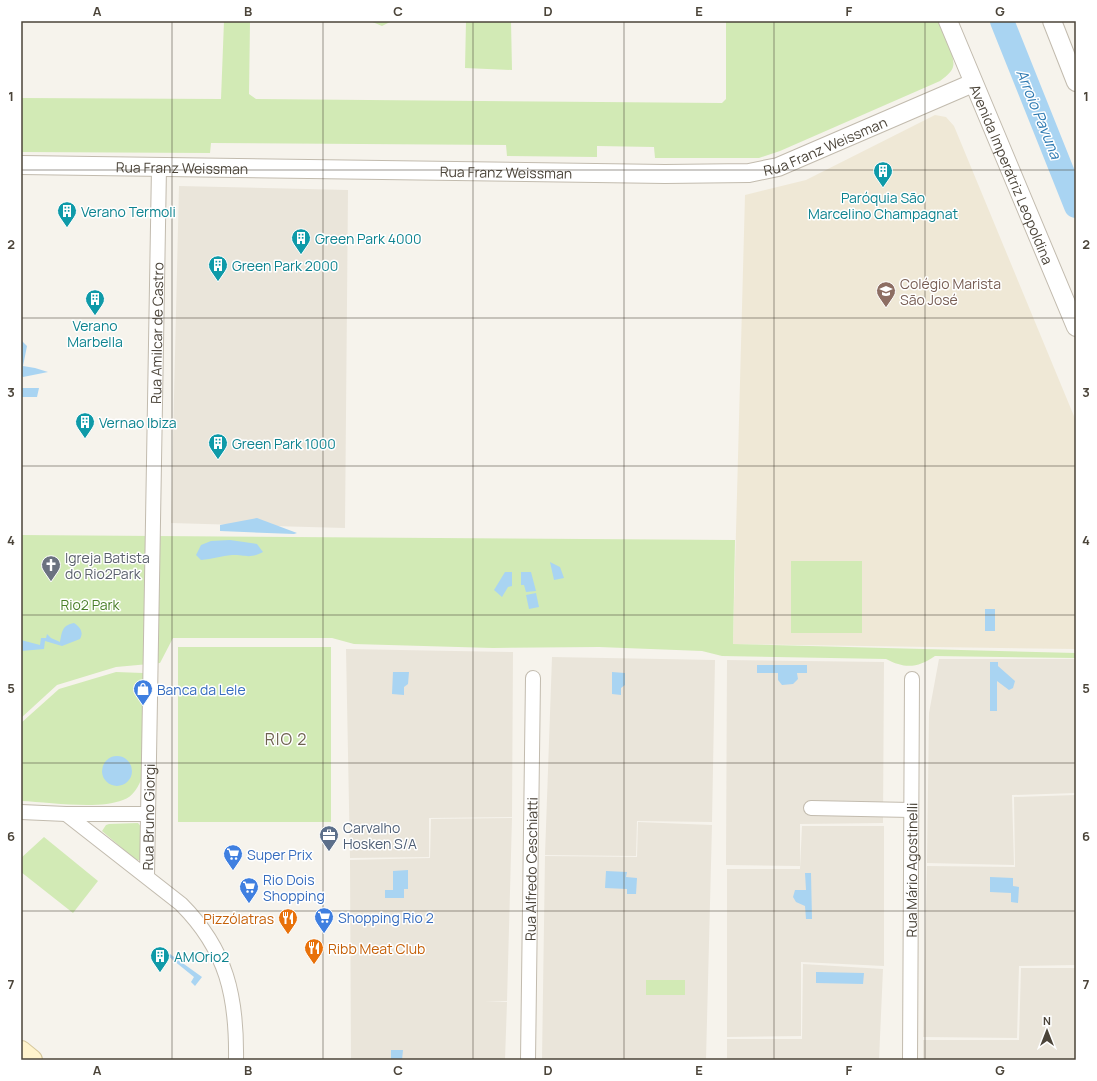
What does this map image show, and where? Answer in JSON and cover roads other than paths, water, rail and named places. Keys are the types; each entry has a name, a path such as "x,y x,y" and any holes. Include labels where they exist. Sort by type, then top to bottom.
{"main road":[{"path":"21,1051 32,1060"}],"street":[{"name":"Avenida Imperatriz Leopoldina","path":"948,21 972,83 1076,327"},
{"path":"1052,21 1076,82"},
{"name":"Rua Franz Weissman","path":"21,165 665,174 749,173 778,167 972,83"},
{"name":"Rua Amilcar de Castro","path":"152,591 159,167"},
{"name":"Rua Bruno Giorgi","path":"152,591 147,876 191,914 222,963 235,1010 236,1060"},
{"name":"Rua Alfredo Ceschiatti","path":"528,1060 534,678"},
{"name":"Rua Mário Agostinelli","path":"910,1060 912,679"},
{"path":"811,808 911,810"},
{"path":"21,812 66,814 148,814"},
{"path":"66,814 147,876"}],"water":[{"path":"21,340 27,346 23,366 48,372 23,377 21,375"},
{"path":"21,388 39,388 37,397 21,397"},
{"path":"257,518 297,533 220,531 220,525"},
{"path":"230,540 257,544 263,552 251,556 232,555 201,560 196,555 201,545 211,541"},
{"path":"550,562 560,567 564,578 554,580"},
{"path":"505,572 512,572 512,586 508,587 502,597 494,590"},
{"path":"521,572 531,572 536,591 526,592 524,585 521,585"},
{"path":"536,593 539,607 529,609 526,595"},
{"path":"985,609 995,609 995,631 985,631"},
{"path":"74,623 81,630 82,634 80,639 62,646 45,641 44,649 21,651 21,640 40,645 41,638 46,638 47,634 51,638 60,642 62,632 65,627"},
{"path":"990,662 998,662 998,666 1015,681 1013,688 1009,690 997,681 997,711 990,711"},
{"path":"757,665 807,665 807,673 797,673 798,679 793,684 782,685 778,680 778,673 757,673"},
{"path":"393,672 409,672 408,684 404,687 404,695 392,694"},
{"path":"612,672 625,673 625,685 621,688 621,695 612,694"},
{"path":"117,756 128,760 132,771 128,782 117,786 106,782 102,771 106,760"},
{"path":"408,870 408,889 404,889 404,898 385,898 385,890 393,890 393,871"},
{"path":"606,871 627,872 626,877 637,878 636,894 627,894 627,889 605,888"},
{"path":"805,873 811,873 812,919 806,919 805,906 796,902 793,897 795,890 806,890"},
{"path":"990,877 1013,878 1013,886 1019,887 1018,903 1011,902 1011,893 990,892"},
{"path":"170,954 202,977 195,986 191,982 194,977 168,956"},
{"path":"816,972 864,973 863,984 816,983"},
{"path":"391,1050 403,1050 402,1060 391,1060"}],"waterway":[{"name":"Arroio Pavuna","path":"1002,21 1076,206"}],"place":[{"name":"Paróquia São Marcelino Champagnat","path":"883,188"},
{"name":"Verano Termoli","path":"67,228"},
{"name":"Green Park 4000","path":"301,255"},
{"name":"Green Park 2000","path":"218,282"},
{"name":"Colégio Marista São José","path":"886,308"},
{"name":"Verano Marbella","path":"95,316"},
{"name":"Vernao Ibiza","path":"85,439"},
{"name":"Green Park 1000","path":"218,460"},
{"name":"Igreja Batista do Rio2Park","path":"51,582"},
{"name":"Banca da Lele","path":"143,706"},
{"name":"Carvalho Hosken S/A","path":"329,852"},
{"name":"Super Prix","path":"233,871"},
{"name":"Rio Dois Shopping","path":"249,904"},
{"name":"Shopping Rio 2","path":"324,934"},
{"name":"Pizzólatras","path":"288,935"},
{"name":"Ribb Meat Club","path":"314,965"},
{"name":"AMOrio2","path":"160,973"}],"district":[{"name":"RIO 2","path":"286,739"}],"park label":[{"name":"Rio2 Park","path":"90,604"}]}
